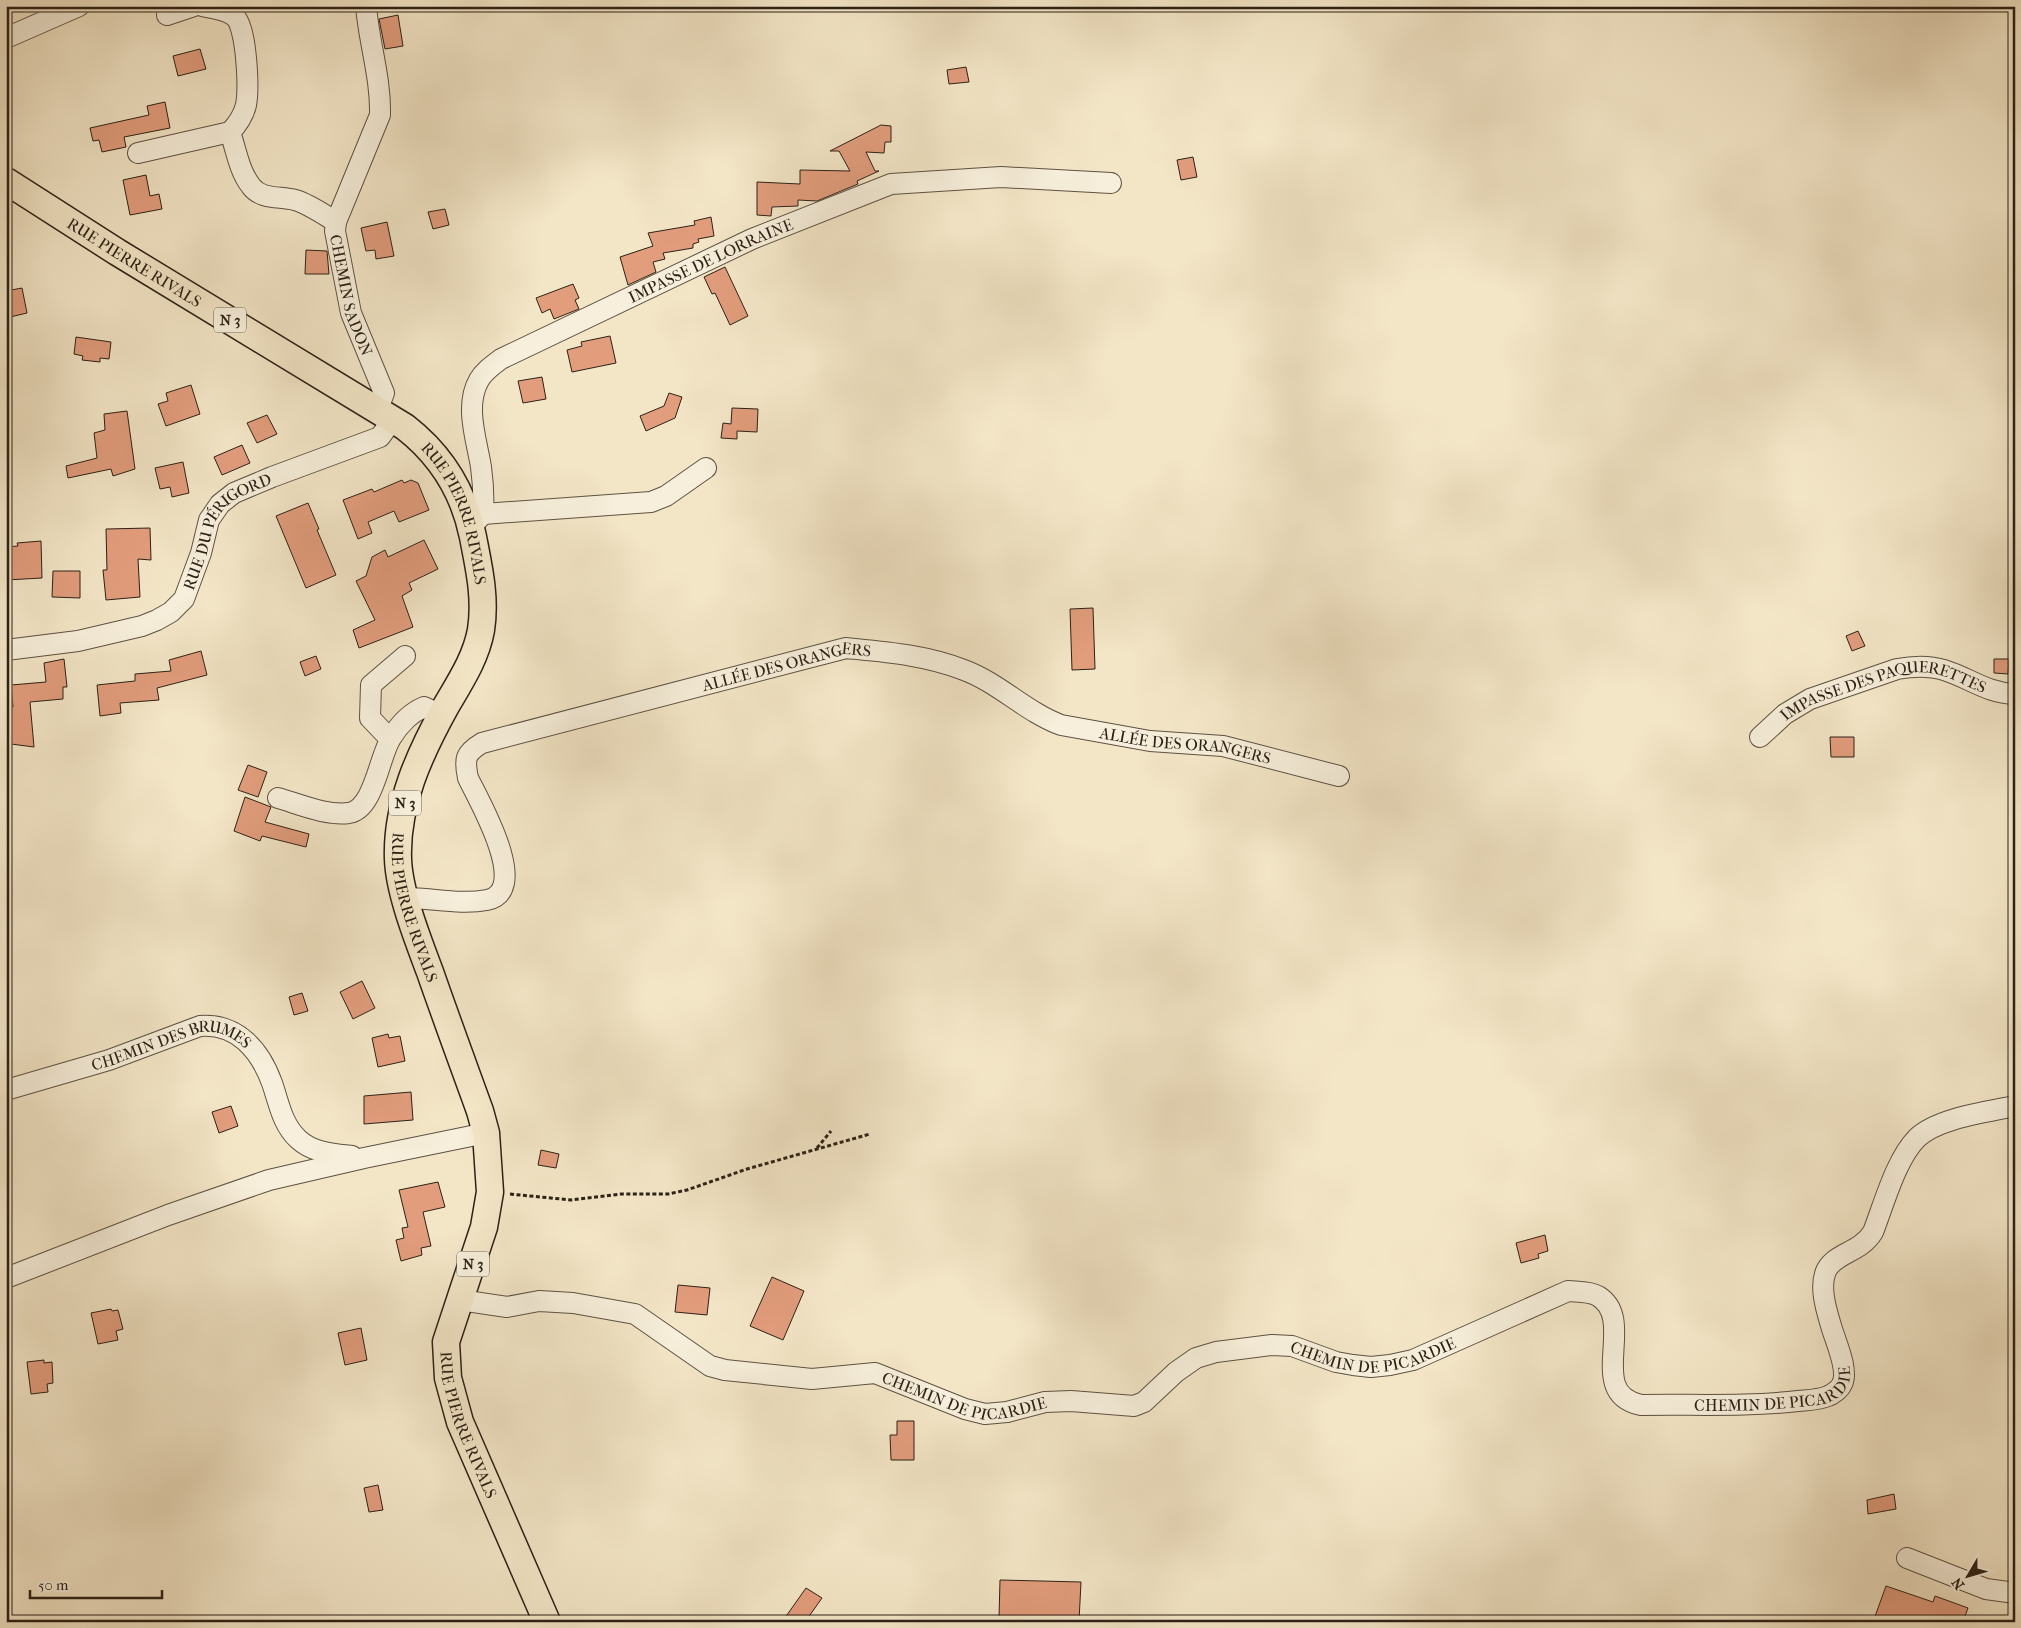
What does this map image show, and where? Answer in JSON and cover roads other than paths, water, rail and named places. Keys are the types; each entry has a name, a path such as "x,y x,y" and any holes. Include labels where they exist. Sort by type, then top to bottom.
{"main road":[{"name":"RUE PIERRE RIVALS","path":"6,181 117,252 385,414 421,439 450,474 460,496 477,520 482,584 481,631 474,654 418,763 405,800 400,825 398,859 402,885 418,941 480,1110 486,1133 490,1192 484,1227 446,1342 448,1378 460,1422 547,1622"}],"street":[{"path":"6,38 79,6"},
{"path":"166,15 194,6"},
{"path":"138,153 230,132 240,122 246,106 248,84 246,57 240,24 235,17 220,10 202,6"},
{"name":"CHEMIN SADON","path":"366,6 370,45 380,99 380,115 336,222 335,231 351,313 384,392 385,414"},
{"path":"230,132 245,177 252,188 264,195 294,200 311,207 336,222"},
{"name":"IMPASSE DE LORRAINE","path":"477,520 481,468 472,412 474,398 479,380 486,371 501,359 752,239 891,184 1001,177 1111,183"},
{"name":"RUE DU PÉRIGORD","path":"6,650 78,641 142,626 171,612 184,599 201,553 209,520 220,504 234,493 272,477 380,437 385,414"},
{"path":"477,520 651,502 666,496 706,468"},
{"name":"ALLÉE DES ORANGERS","path":"406,898 457,901 488,900 502,889 506,873 500,846 468,778 465,766 467,756 472,749 482,743 846,648 902,653 964,670 996,686 1048,720 1061,725 1150,741 1223,746 1316,768 1339,776"},
{"path":"390,739 370,718 371,685 405,656"},
{"name":"IMPASSE DES PAQUERETTES","path":"1760,738 1785,714 1810,699 1897,669 1926,666 1942,669 1980,687 2015,694"},
{"path":"278,798 335,813 359,809 366,800 390,739 412,712 424,707 441,715"},
{"name":"CHEMIN DES BRUMES","path":"6,1090 109,1060 200,1026 213,1025 227,1029 241,1037 261,1058 272,1083 280,1113 298,1139 310,1147 323,1152 364,1158"},
{"name":"CHEMIN DE PICARDIE","path":"460,1300 507,1307 538,1301 573,1303 635,1314 710,1366 725,1370 812,1379 874,1373 965,1409 986,1414 1006,1412 1044,1402 1062,1401 1134,1406 1144,1402 1176,1372 1196,1358 1216,1352 1272,1345 1292,1346 1336,1362 1353,1365 1371,1367 1390,1365 1413,1360 1568,1291 1584,1292 1599,1296 1611,1310 1615,1386 1623,1397 1632,1403 1641,1405 1776,1404 1829,1396 1843,1383 1845,1371 1826,1308 1824,1278 1827,1269 1833,1262 1860,1247 1868,1240 1910,1146 1918,1137 1931,1128 1950,1121 2015,1106"},
{"name":"CHEMIN DES BRUMES","path":"6,1278 168,1215 269,1180 486,1133"},
{"path":"1907,1558 1986,1589 2015,1593"}]}
